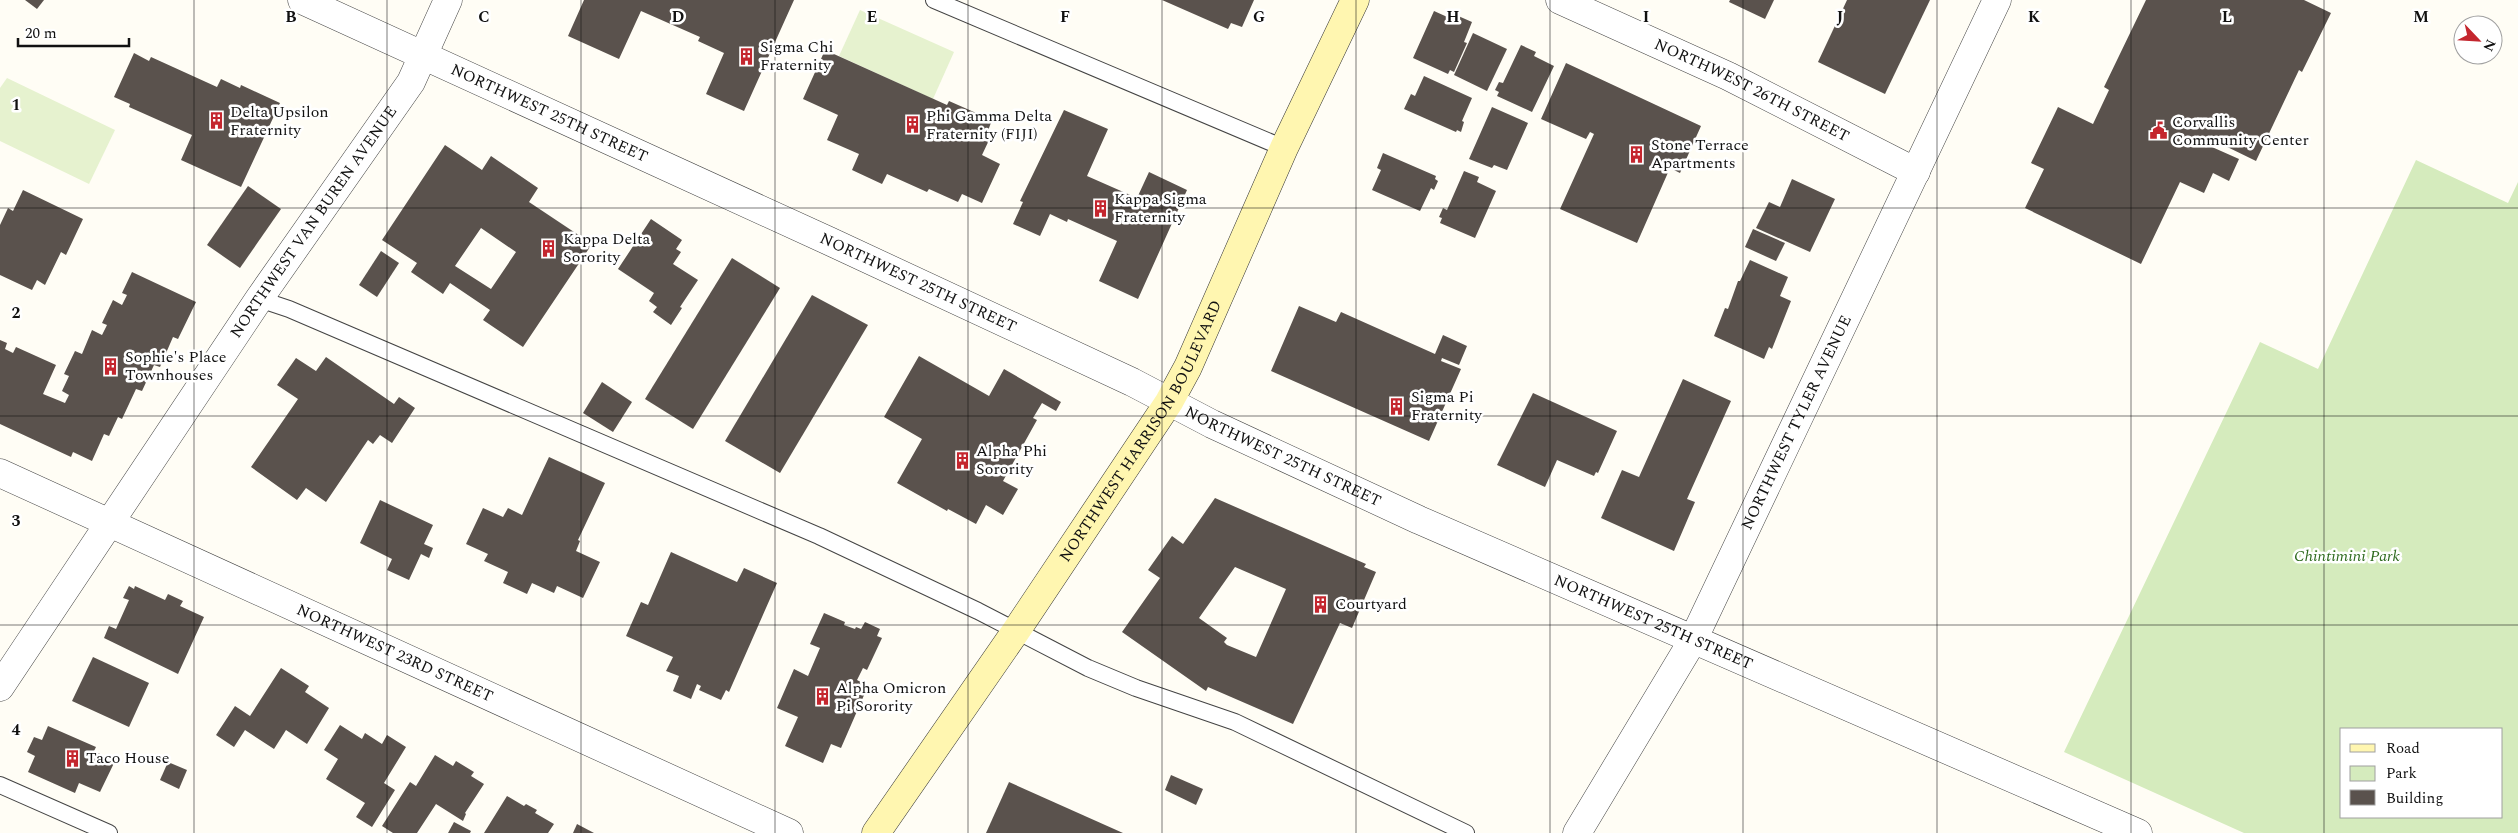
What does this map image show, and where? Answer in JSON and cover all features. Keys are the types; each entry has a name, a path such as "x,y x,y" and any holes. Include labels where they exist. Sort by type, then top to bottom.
{"main road":[{"name":"NORTHWEST HARRISON BOULEVARD","path":"876,833 1016,631 1169,402 1188,367 1284,148 1355,0"}],"street":[{"name":"NORTHWEST 25TH STREET","path":"302,0 829,240 1132,382 1212,424 1419,520 2138,833"},
{"name":"NORTHWEST VAN BUREN AVENUE","path":"0,687 259,299 411,82 448,0"},
{"name":"NORTHWEST 26TH STREET","path":"1560,0 1728,76 1916,172"},
{"name":"NORTHWEST TYLER AVENUE","path":"1576,833 1693,640 1997,0"},
{"name":"NORTHWEST 23RD STREET","path":"0,473 790,833"}],"lane":[{"path":"934,0 1284,148"},
{"path":"259,299 307,317 819,536 978,610 1088,668 1136,688 1235,722 1466,833"},
{"path":"0,785 109,833"}],"green space":[{"path":"860,10 954,52 933,99 839,56"},
{"path":"7,78 115,130 89,184 0,141 0,88"},
{"name":"Chintimini Park","path":"2416,160 2508,203 2518,182 2518,833 2244,833 2064,752 2260,342 2318,369"}],"building":[{"path":"25,0 44,0 37,9"},
{"name":"Sigma Chi Fraternity","path":"584,0 794,0 744,111 706,94 724,53 698,41 700,37 641,11 619,59 568,36"},
{"path":"1162,0 1254,0 1242,27 1231,23 1228,29"},
{"path":"1730,0 1774,0 1765,19 1729,2"},
{"path":"1847,0 1930,0 1885,94 1818,62"},
{"name":"Corvallis Community Center","path":"2146,0 2304,0 2331,13 2302,72 2299,70 2256,161 2215,141 2212,147 2239,159 2229,181 2213,173 2204,193 2180,182 2141,264 2025,208 2044,169 2031,163 2058,107 2093,124 2109,90 2104,87"},
{"path":"1434,11 1454,20 1456,15 1472,22 1464,42 1467,43 1454,72 1450,70 1448,74 1413,58"},
{"path":"1473,33 1507,49 1487,91 1454,75"},
{"path":"1521,45 1536,52 1534,56 1554,66 1532,112 1497,96 1499,92 1495,90 1499,82 1503,83"},
{"name":"Phi Gamma Delta Fraternity (FIJI)","path":"825,50 947,105 949,101 992,120 986,136 990,138 982,155 1000,164 982,203 962,194 958,202 929,189 927,192 887,174 882,184 852,170 859,154 827,140 838,115 803,99"},
{"name":"Delta Upsilon Fraternity","path":"134,53 149,61 151,57 217,87 221,79 240,88 241,85 280,103 241,187 181,160 192,135 129,107 130,104 114,97"},
{"name":"Stone Terrace Apartments","path":"1566,63 1701,126 1680,173 1670,168 1637,243 1560,209 1594,134 1590,132 1586,139 1541,119"},
{"path":"1424,76 1472,98 1462,121 1464,122 1461,132 1457,130 1456,132 1404,109 1411,94 1415,96"},
{"path":"1492,107 1528,123 1507,170 1494,165 1492,168 1469,159"},
{"name":"Kappa Sigma Fraternity","path":"1064,110 1108,129 1087,176 1137,198 1149,172 1187,190 1138,299 1099,281 1117,241 1068,219 1067,222 1050,214 1040,236 1013,224 1023,202 1020,201"},
{"name":"Kappa Delta Sorority","path":"445,145 482,170 491,156 538,188 529,202 592,244 523,347 483,320 490,310 450,283 443,294 411,272 417,263 382,240","holes":["481,228 516,252 491,289 455,266"]},
{"path":"1383,153 1436,176 1435,179 1438,181 1434,190 1431,188 1420,211 1372,190 1381,170 1377,168"},
{"path":"1464,171 1479,177 1477,182 1496,191 1475,238 1440,223 1442,218 1439,217 1443,208 1447,210"},
{"path":"1792,179 1835,199 1810,252 1756,228 1769,202 1780,207"},
{"path":"248,186 281,209 240,268 207,245"},
{"path":"23,190 83,219 66,255 61,252 45,285 37,280 32,290 0,275 0,225 8,208 13,211"},
{"path":"651,219 682,240 676,249 681,252 673,264 698,280 680,307 682,308 671,325 653,312 657,307 649,301 654,293 618,269"},
{"path":"1753,229 1785,243 1776,261 1745,247"},
{"path":"381,251 399,263 377,297 359,285"},
{"path":"732,258 780,288 693,429 645,399"},
{"path":"1750,260 1788,277 1780,296 1791,301 1772,349 1769,347 1764,359 1714,336 1725,308 1728,309 1738,281 1740,281"},
{"name":"Sophie's Place Townhouses","path":"132,272 196,302 178,339 173,337 160,367 154,365 142,391 136,389 122,419 118,417 109,436 104,434 92,461 73,452 71,457 0,424 0,340 7,343 5,349 13,353 16,347 56,365 43,394 65,403 69,395 62,391 69,376 64,374 75,351 82,354 92,330 102,335 107,325 102,323 113,300 122,305 127,295 122,293"},
{"path":"812,295 868,325 780,473 725,441"},
{"name":"Sigma Pi Fraternity","path":"1299,306 1336,322 1341,312 1435,354 1443,335 1467,346 1459,365 1442,358 1441,361 1461,369 1429,441 1271,371"},
{"name":"Alpha Phi Sorority","path":"919,356 989,396 1004,369 1061,402 1056,411 1042,403 1033,418 1037,420 1003,481 1018,489 1003,515 986,505 976,524 948,509 947,511 897,483 922,439 884,417"},
{"path":"326,357 394,404 399,397 415,408 392,443 380,435 373,444 368,440 326,502 306,488 297,500 251,467 298,399 277,385 296,358 316,371"},
{"path":"1683,379 1731,401 1687,499 1695,502 1674,551 1601,518 1622,470 1639,477"},
{"path":"602,382 632,402 613,432 583,413"},
{"path":"1533,393 1617,431 1598,473 1596,472 1594,476 1557,460 1545,487 1497,465"},
{"path":"549,457 605,483 578,540 580,541 576,551 600,562 583,598 557,586 554,593 532,583 527,594 503,583 508,572 484,561 488,554 466,544 483,508 503,517 508,508 522,515"},
{"name":"Courtyard","path":"1215,498 1366,564 1364,567 1376,572 1352,628 1340,623 1293,724 1208,687 1206,691 1122,632 1160,578 1148,570 1172,536 1183,544","holes":["1235,567 1286,589 1256,657 1227,645 1224,642 1227,638 1199,618"]},
{"path":"380,500 433,525 424,544 433,548 429,558 421,554 409,580 387,570 392,559 360,543"},
{"path":"671,552 737,582 744,568 777,583 729,692 726,690 721,700 699,690 701,686 697,684 691,699 673,691 679,676 666,671 673,657 626,636 641,602 648,605"},
{"path":"129,586 134,589 135,586 165,600 168,594 183,601 180,606 204,617 178,674 104,638 109,626 116,629 129,600 123,598"},
{"name":"Alpha Omicron Pi Sorority","path":"824,613 845,622 844,625 855,629 856,627 861,629 865,622 880,629 877,636 882,638 867,670 863,668 857,680 868,686 841,748 831,744 823,763 785,746 798,717 777,708 794,669 808,676 820,648 810,644"},
{"path":"93,657 149,683 129,727 72,701"},
{"path":"281,668 309,686 305,692 329,708 307,744 286,730 274,749 245,730 234,747 216,735 235,706 250,716"},
{"path":"340,725 362,739 365,733 382,744 387,735 406,747 384,783 395,790 372,827 356,817 365,803 326,779 338,759 324,750"},
{"name":"Taco House","path":"48,726 96,747 94,751 115,761 100,792 79,783 75,793 28,772 35,756 27,752 34,737 42,740"},
{"path":"435,755 453,766 456,761 474,772 471,776 484,784 465,813 463,821 436,804 417,833 393,833 382,826 410,782 416,786"},
{"path":"168,762 187,770 179,789 160,780"},
{"path":"1171,775 1203,789 1196,805 1165,790"},
{"path":"1009,782 1123,833 986,833"},
{"path":"507,796 524,806 526,804 537,810 535,813 554,824 548,833 484,833"},
{"path":"454,822 471,831 470,833 448,833"},
{"path":"577,824 594,833 573,833"}],"place":[{"name":"Sigma Chi Fraternity","path":"746,56"},
{"name":"Delta Upsilon Fraternity","path":"216,121"},
{"name":"Phi Gamma Delta Fraternity (FIJI)","path":"912,125"},
{"name":"Corvallis Community Center","path":"2158,131"},
{"name":"Stone Terrace Apartments","path":"1637,154"},
{"name":"Kappa Sigma Fraternity","path":"1100,208"},
{"name":"Kappa Delta Sorority","path":"549,248"},
{"name":"Sophie's Place Townhouses","path":"111,366"},
{"name":"Sigma Pi Fraternity","path":"1397,406"},
{"name":"Alpha Phi Sorority","path":"962,460"},
{"name":"Courtyard","path":"1321,604"},
{"name":"Alpha Omicron Pi Sorority","path":"822,697"},
{"name":"Taco House","path":"72,758"}]}
